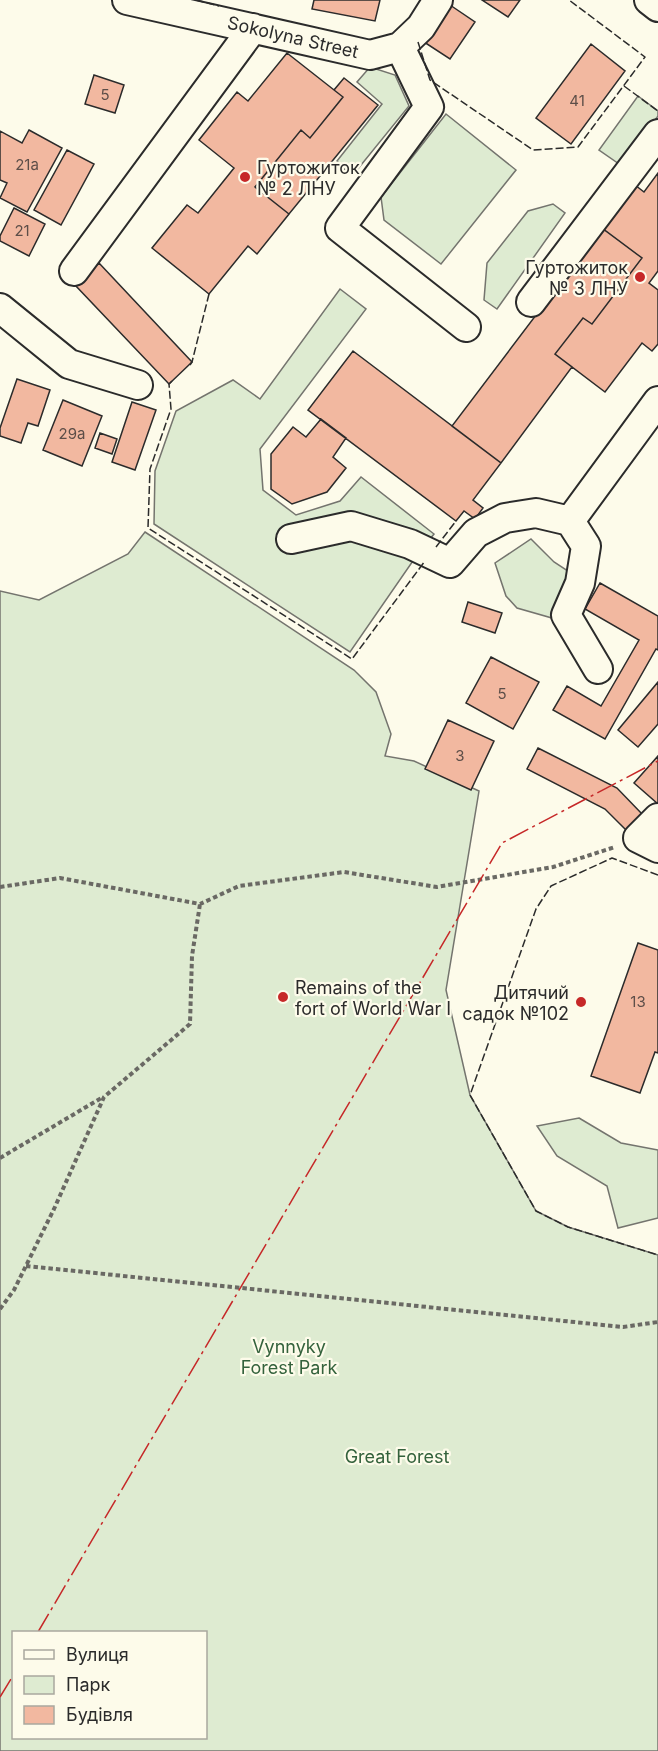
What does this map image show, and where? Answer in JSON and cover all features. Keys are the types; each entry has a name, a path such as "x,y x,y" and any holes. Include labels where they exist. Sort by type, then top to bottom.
{"street":[{"name":"Sokolyna Street","path":"127,0 370,55 400,47 421,27 438,0"},
{"path":"649,0 658,7"},
{"path":"74,271 253,28"},
{"path":"400,47 429,107 340,228 466,327"},
{"path":"531,302 658,134"},
{"path":"0,308 69,364 138,385"},
{"path":"570,521 658,401"},
{"path":"291,539 351,526 410,544 450,563 476,533 505,518 536,513 570,521 586,546 580,583 567,615 598,669"},
{"path":"648,843 658,818"}],"path":[{"path":"0,887 60,878 200,904 239,886 344,872 437,887 553,867 648,843"},
{"path":"0,1158 104,1097 190,1024 192,956 200,904"},
{"path":"0,1309 14,1290 54,1209 104,1097"},
{"path":"26,1266 623,1327 658,1322"}],"green space":[{"path":"370,67 395,75 409,106 357,170 345,170 337,161 382,104 357,82"},
{"path":"638,96 658,111 658,116 622,166 599,150"},
{"path":"446,114 516,170 441,264 384,220 381,197"},
{"path":"553,204 565,213 497,309 484,300 487,263 528,211"},
{"path":"340,289 366,309 260,449 263,490 296,515 340,501 361,477 434,534 350,652 154,524 155,471 176,411 233,380 260,399"},
{"name":"Great Forest","path":"145,532 354,670 376,692 391,734 385,756 414,761 479,791 446,990 470,1095 536,1211 568,1227 658,1255 658,1751 0,1751 0,591 39,600 128,554"},
{"path":"531,539 554,562 568,571 552,618 517,608 506,596 495,563"},
{"path":"579,1118 621,1143 658,1150 658,1218 618,1228 607,1186 557,1156 537,1126"}],"building":[{"path":"314,0 380,0 375,21 312,9"},
{"path":"482,0 520,0 508,17"},
{"path":"450,5 475,22 450,59 424,42"},
{"path":"591,44 625,71 571,144 536,118"},
{"name":"Гуртожиток № 2 ЛНУ","path":"287,53 343,97 310,138 301,130 255,187 289,214 257,254 248,246 209,294 152,248 187,205 198,213 234,168 199,140 237,92 248,101"},
{"path":"94,75 124,85 115,113 85,104"},
{"path":"344,78 378,105 289,214 255,187 301,130 310,138 343,97 334,90"},
{"path":"29,130 62,148 27,212 0,198 7,183 0,180 0,131 22,143"},
{"path":"67,150 94,164 61,225 34,210"},
{"name":"Гуртожиток № 3 ЛНУ","path":"658,173 658,271 649,283 658,290 658,344 652,351 642,343 605,392 555,354 583,318 592,324 642,258 602,228 635,185 644,192"},
{"path":"14,208 45,224 29,256 0,241 0,236"},
{"path":"602,228 642,258 592,324 583,318 555,354 572,367 501,463 452,426"},
{"path":"99,263 192,362 169,384 75,285"},
{"path":"353,351 501,463 473,500 483,508 475,519 464,511 456,521 308,410"},
{"path":"17,379 50,390 38,426 28,423 21,443 0,436 0,428"},
{"path":"63,400 102,416 82,466 43,450"},
{"path":"132,402 156,410 135,470 112,462"},
{"path":"321,419 346,438 333,457 346,468 327,492 292,504 271,489 271,454 293,427 306,437"},
{"path":"100,433 117,439 112,454 95,448"},
{"path":"600,583 658,616 658,650 656,649 605,739 553,710 567,686 601,706 639,640 585,609"},
{"path":"468,602 502,613 495,633 462,622"},
{"path":"491,657 539,682 513,729 466,703"},
{"path":"658,682 658,724 638,747 618,730"},
{"path":"448,720 494,741 471,790 425,769"},
{"path":"538,748 617,788 643,815 627,831 605,809 527,769"},
{"path":"658,756 658,804 634,783"},
{"path":"638,943 658,950 658,1053 655,1052 640,1093 591,1076"}],"fence":[{"path":"196,0 219,6"},
{"path":"418,42 430,80 533,150 578,147 645,57 569,0"},
{"path":"624,86 658,111"},
{"path":"190,365 209,294"},
{"path":"172,381 169,384 171,409 150,469 148,528 352,659 425,561"},
{"path":"436,547 456,521"},
{"path":"658,875 612,858 551,886 536,909 470,1095 536,1211 568,1227 658,1255"}],"power":[{"path":"39,1631 502,843 658,761"},
{"path":"0,1697 12,1677"}],"place":[{"name":"Гуртожиток № 2 ЛНУ","path":"245,177"},
{"name":"Гуртожиток № 3 ЛНУ","path":"640,277"},
{"name":"Remains of the fort of World War I","path":"283,997"},
{"name":"Дитячий садок №102","path":"581,1002"}],"park label":[{"name":"Vynnyky Forest Park","path":"289,1356"}]}
